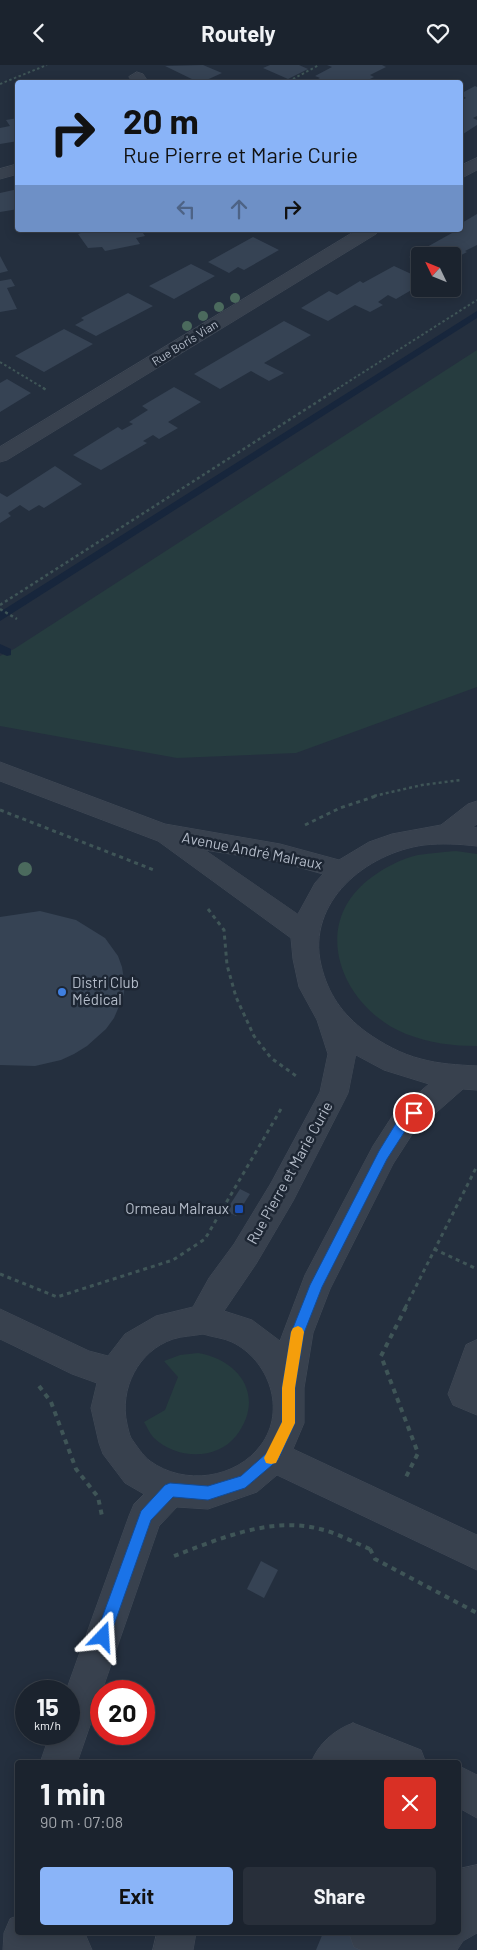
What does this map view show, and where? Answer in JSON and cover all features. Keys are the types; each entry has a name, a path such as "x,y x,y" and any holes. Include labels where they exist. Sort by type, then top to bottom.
{"street":[{"path":"463,172 477,163"},
{"path":"0,174 15,170"},
{"name":"Rue Boris Vian","path":"0,456 367,232"},
{"name":"Avenue André Malraux","path":"0,771 162,833 280,853 342,870"},
{"path":"447,834 477,810"},
{"name":"Avenue André Malraux","path":"162,833 304,933"},
{"path":"466,1078 410,1069 368,1050 330,1017 308,976 304,933 319,894 342,870 372,851 408,839 447,834 477,837"},
{"name":"Rue Pierre et Marie Curie","path":"203,1320 220,1288 246,1254 282,1192 334,1093 342,1054 330,1017"},
{"path":"288,1388 272,1354 242,1330 203,1320 167,1326 136,1345 114,1373 107,1408 115,1443 137,1472 170,1490 208,1493 245,1481 274,1456 288,1423 288,1388 297,1333 316,1285 383,1155 403,1124 466,1078"},
{"path":"0,1323 83,1364 114,1373"},
{"path":"477,1355 464,1394 477,1401"},
{"path":"274,1456 477,1553"},
{"path":"80,1700 146,1516 170,1490"},
{"path":"332,1760 353,1741 400,1760"},
{"path":"59,1760 64,1745"},
{"path":"461,1786 477,1799"},
{"path":"461,1888 477,1884"},
{"path":"461,1921 477,1909"},
{"path":"23,1950 24,1935"},
{"path":"54,1935 72,1950"},
{"path":"174,1950 177,1935"},
{"path":"372,1935 402,1950"},
{"path":"424,1950 444,1935"}],"path":[{"path":"0,84 48,65"},
{"path":"293,79 320,65"},
{"path":"17,619 0,607 477,300"},
{"path":"0,362 78,409"},
{"path":"280,853 300,829 321,816 386,794 468,779"},
{"path":"0,810 159,873"},
{"path":"224,930 252,895"},
{"path":"207,907 224,930 227,965 236,997 254,1036 271,1058 300,1077 295,1086"},
{"path":"0,1274 33,1289 57,1297 173,1260 205,1239 285,1103"},
{"path":"434,1249 477,1269"},
{"path":"370,1549 375,1559 477,1613"}],"green space":[{"path":"477,350 477,687 296,753 177,758 0,726 0,656 14,649"},
{"path":"456,851 477,854 477,1046 450,1045 424,1040 406,1034 384,1022 365,1006 351,987 341,966 337,943 340,921 350,899 368,880 392,865 411,857"},
{"path":"198,1353 226,1363 236,1372 244,1382 248,1394 249,1408 245,1422 228,1444 218,1450 196,1454 173,1450 163,1445 153,1436 144,1422 165,1410 178,1377 164,1361 180,1355"}],"building":[{"path":"203,65 222,73 207,80 194,80 165,66"},
{"path":"270,65 299,65 308,69 288,79 263,68"},
{"path":"327,65 382,65 386,67 370,75 374,77 368,80 316,80 320,78 315,76 332,67"},
{"path":"475,86 477,87 477,116 473,118 477,120 477,125 463,134 463,100 466,98 463,96 463,92"},
{"path":"15,118 15,142 0,144 0,128 10,126 6,120"},
{"path":"15,190 15,210 0,212 0,193"},
{"path":"477,214 477,245 465,251 467,252 461,255 461,247 427,247 452,233 450,232 463,232 463,222"},
{"path":"84,232 142,232 145,236 136,238 140,244 105,251 102,247 88,248 78,234"},
{"path":"253,237 279,250 244,270 238,267 229,273 208,262"},
{"path":"0,256 8,271 0,273"},
{"path":"191,264 215,276 174,299 149,286"},
{"path":"394,266 411,274 411,290 396,299 388,295 378,302 383,305 370,312 355,305 328,321 301,308 329,291 337,295 360,281 363,283"},
{"path":"11,279 15,286 7,288 17,309 0,312 0,281"},
{"path":"128,293 153,306 96,336 75,325 84,320 81,318"},
{"path":"284,321 311,335 264,363 284,373 269,381 251,371 220,389 194,374"},
{"path":"64,329 93,344 44,372 15,356"},
{"path":"7,379 31,393 0,412 0,383"},
{"path":"174,387 201,402 168,422 178,428 159,439 153,435 143,441 147,443 101,470 73,455 118,427 122,430 133,424 129,422 148,410 142,406"},
{"path":"55,466 82,484 44,508 39,505 29,511 20,505 8,513 11,516 0,523 0,493 7,497"},
{"name":"Distri Club Médical","path":"40,911 76,920 105,938 118,956 122,967 125,987 123,997 114,1018 106,1029 87,1046 74,1054 61,1060 35,1066 0,1065 0,917"},
{"path":"240,1189 250,1194 236,1216 226,1211"},
{"path":"261,1561 278,1570 264,1598 247,1589"},
{"path":"322,1935 397,1935 391,1950 316,1950"}],"waterway":[{"path":"0,617 477,314"},
{"path":"0,648 7,652"}],"slow traffic":[{"path":"271,1458 274,1456 288,1423 288,1388 298,1332"}],"place":[{"name":"Distri Club Médical","path":"62,992"},
{"name":"Ormeau Malraux","path":"239,1209"}],"route":[{"path":"103,1637 146,1516 170,1490 208,1493 245,1481 274,1456 288,1423 288,1388 297,1333 316,1285 383,1155 403,1124 414,1113"}]}
